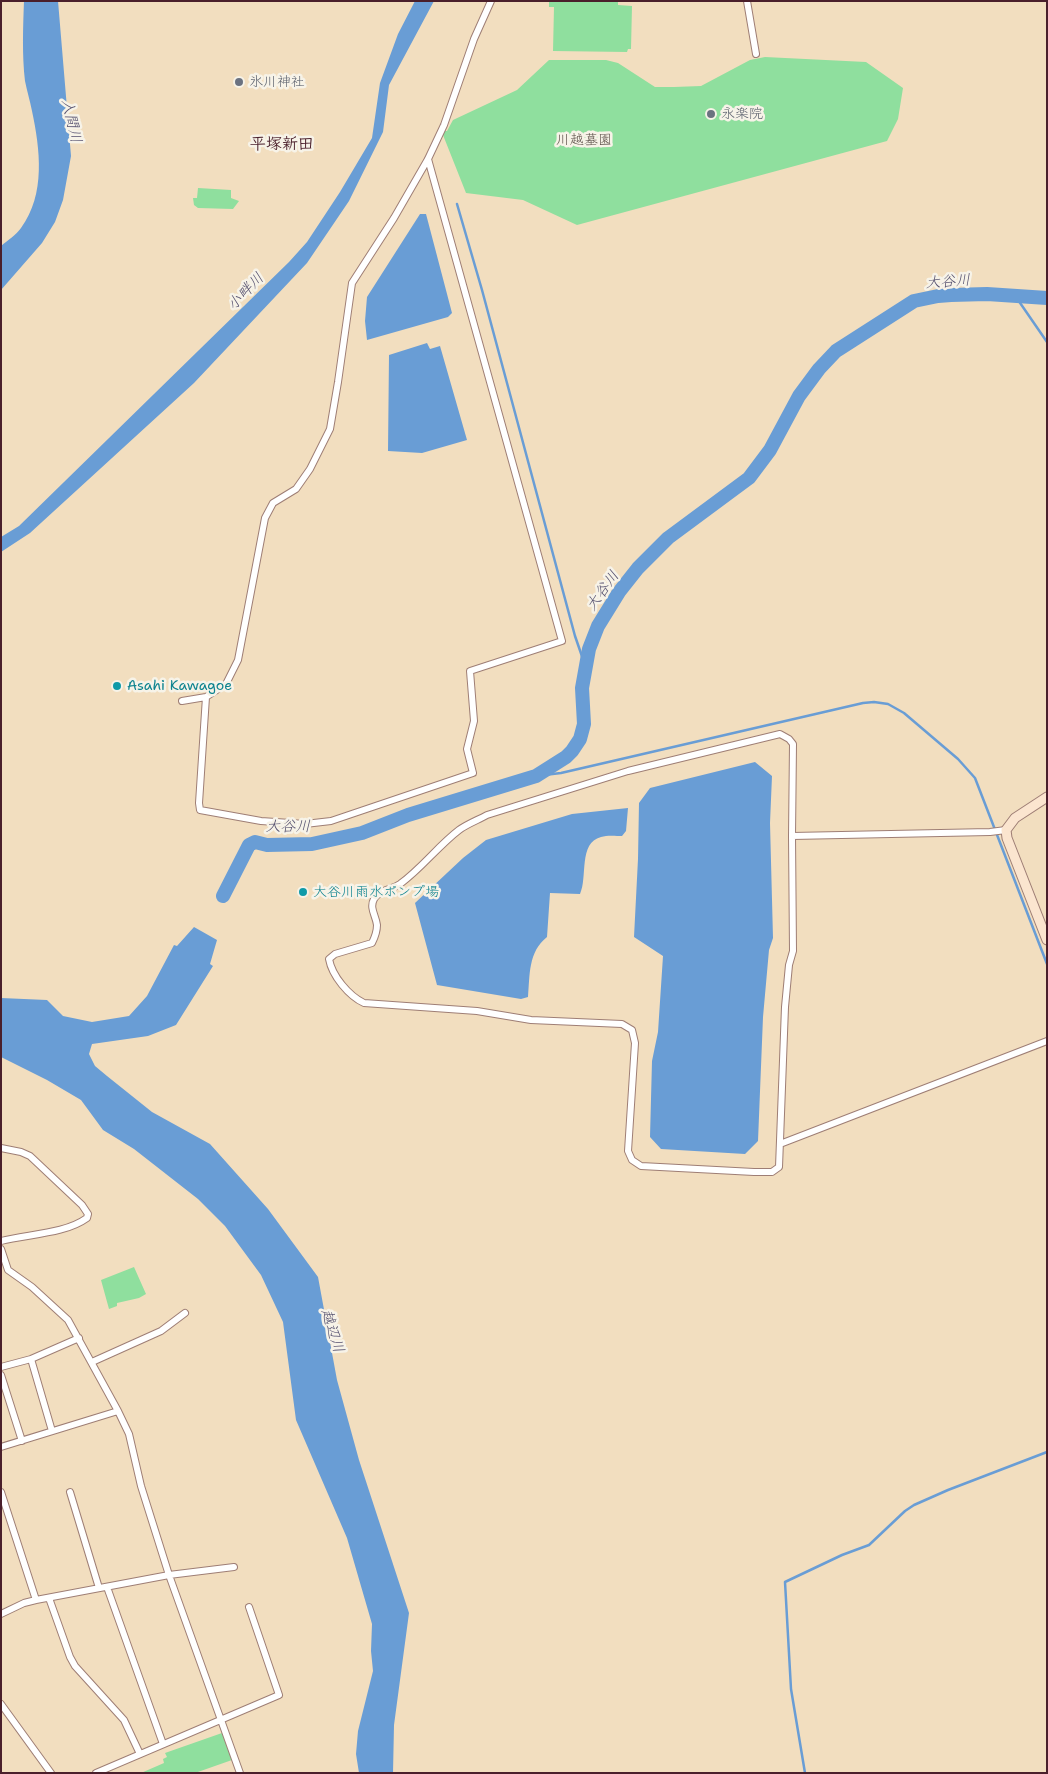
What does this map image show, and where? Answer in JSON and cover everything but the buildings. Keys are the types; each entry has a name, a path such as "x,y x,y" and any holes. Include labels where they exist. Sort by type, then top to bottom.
{"street":[{"path":"182,701 206,697 226,684 238,660 265,518 272,503 296,489 310,469 330,429 352,283 394,218 428,159 444,125 474,39 492,1"},
{"path":"747,1 756,54"},
{"path":"206,697 200,810 261,821 305,824 331,820 473,773 467,749 474,721 470,671 562,641 428,159"},
{"path":"780,734 789,739 793,744 792,836 793,951 788,965 785,1007 779,1167 772,1172 641,1166 632,1160 628,1151 635,1043 632,1030 622,1024 531,1020 477,1011 364,1003 357,1000 336,976 329,960 335,954 372,943 376,934 377,924 373,913 372,901 378,893 394,888 410,876 460,829 487,816 628,771 780,734"},
{"path":"1047,797 1015,818 1006,830 1007,838 1047,940"},
{"path":"792,836 990,832 1006,830"},
{"path":"780,1144 1047,1041"},
{"path":"1,1148 30,1156 88,1214 88,1218 64,1228 1,1242"},
{"path":"1,1249 8,1270 32,1287 68,1320 129,1434 142,1486 169,1575 240,1773"},
{"path":"92,1362 162,1331 185,1313"},
{"path":"1,1367 31,1360 79,1338"},
{"path":"31,1360 52,1431"},
{"path":"1,1375 22,1440"},
{"path":"1,1447 118,1411"},
{"path":"1,1492 36,1600"},
{"path":"70,1492 99,1588"},
{"path":"1,1614 36,1600 169,1575 234,1567"},
{"path":"107,1587 163,1744"},
{"path":"49,1598 75,1666 124,1720 140,1754"},
{"path":"96,1773 279,1695 250,1607"},
{"path":"1,1704 51,1773"}],"green space":[{"path":"549,1 618,1 618,5 632,6 631,49 628,49 627,52 553,51 554,7 549,7"},
{"name":"川越墓園","path":"765,57 866,62 903,88 898,119 887,141 577,225 523,200 466,193 443,135 453,120 517,90 549,60 606,60 618,63 655,87 674,87 701,86 750,60"},
{"path":"198,188 231,190 231,198 239,201 233,209 198,208 194,205 193,198 197,198"},
{"path":"134,1267 146,1294 139,1298 117,1303 117,1306 109,1309 101,1280"},
{"path":"222,1733 232,1760 195,1773 141,1773 164,1763 163,1759 167,1757 165,1753"}],"water":[{"path":"24,1 58,1 71,156 63,200 55,222 42,243 1,290 1,246 19,231 29,215 38,186 39,156 24,71"},
{"path":"415,1 434,1 389,85 383,132 349,201 307,263 194,383 30,533 1,552 1,537 19,526 289,262 307,242 372,138 380,83 398,34"},
{"path":"420,214 426,214 452,313 448,317 367,340 365,321 367,297"},
{"path":"427,343 430,349 440,346 467,440 422,453 388,451 389,355"},
{"path":"755,762 772,776 770,823 773,938 769,950 763,1017 758,1141 745,1154 661,1149 650,1137 652,1061 658,1032 663,956 634,937 639,803 650,788"},
{"path":"628,808 626,831 622,836 601,837 594,840 589,846 586,853 580,894 550,893 547,937 536,950 533,957 528,997 521,999 437,985 415,903 463,858 486,840 572,814"},
{"path":"194,927 217,940 210,964 213,966 176,1025 148,1036 92,1044 89,1054 95,1066 152,1112 210,1144 268,1209 318,1277 337,1380 359,1460 409,1613 394,1725 393,1773 359,1773 356,1754 358,1731 373,1671 371,1651 372,1624 347,1538 296,1420 283,1322 261,1275 225,1226 198,1199 134,1149 103,1130 81,1100 47,1080 1,1057 1,998 47,1000 63,1016 92,1022 129,1016 147,996 174,945 177,946"}],"waterway":[{"path":"457,204 575,636 585,665"},
{"name":"大谷川","path":"223,896 249,845 255,842 267,845 312,844 362,833 408,815 536,776 566,757 580,739 584,724 582,688 589,649 598,626 619,592 638,568 668,538 749,478 770,450 799,396 819,369 836,351 914,301 938,296 987,294 1047,298"},
{"path":"1016,297 1047,342"},
{"path":"536,776 561,773 863,703 888,704 904,713 958,759 975,778 1047,964"},
{"path":"805,1773 791,1689 785,1582 842,1555 869,1545 914,1505 1047,1452"}],"place":[{"name":"氷川神社","path":"239,82"},
{"name":"永楽院","path":"711,114"},
{"name":"Asahi Kawagoe","path":"117,686"},
{"name":"大谷川雨水ポンプ場","path":"303,892"}],"district":[{"name":"平塚新田","path":"282,145"}],"water label":[{"name":"入間川","path":"71,121"},
{"name":"小畔川","path":"246,292"},
{"name":"越辺川","path":"332,1331"}]}
